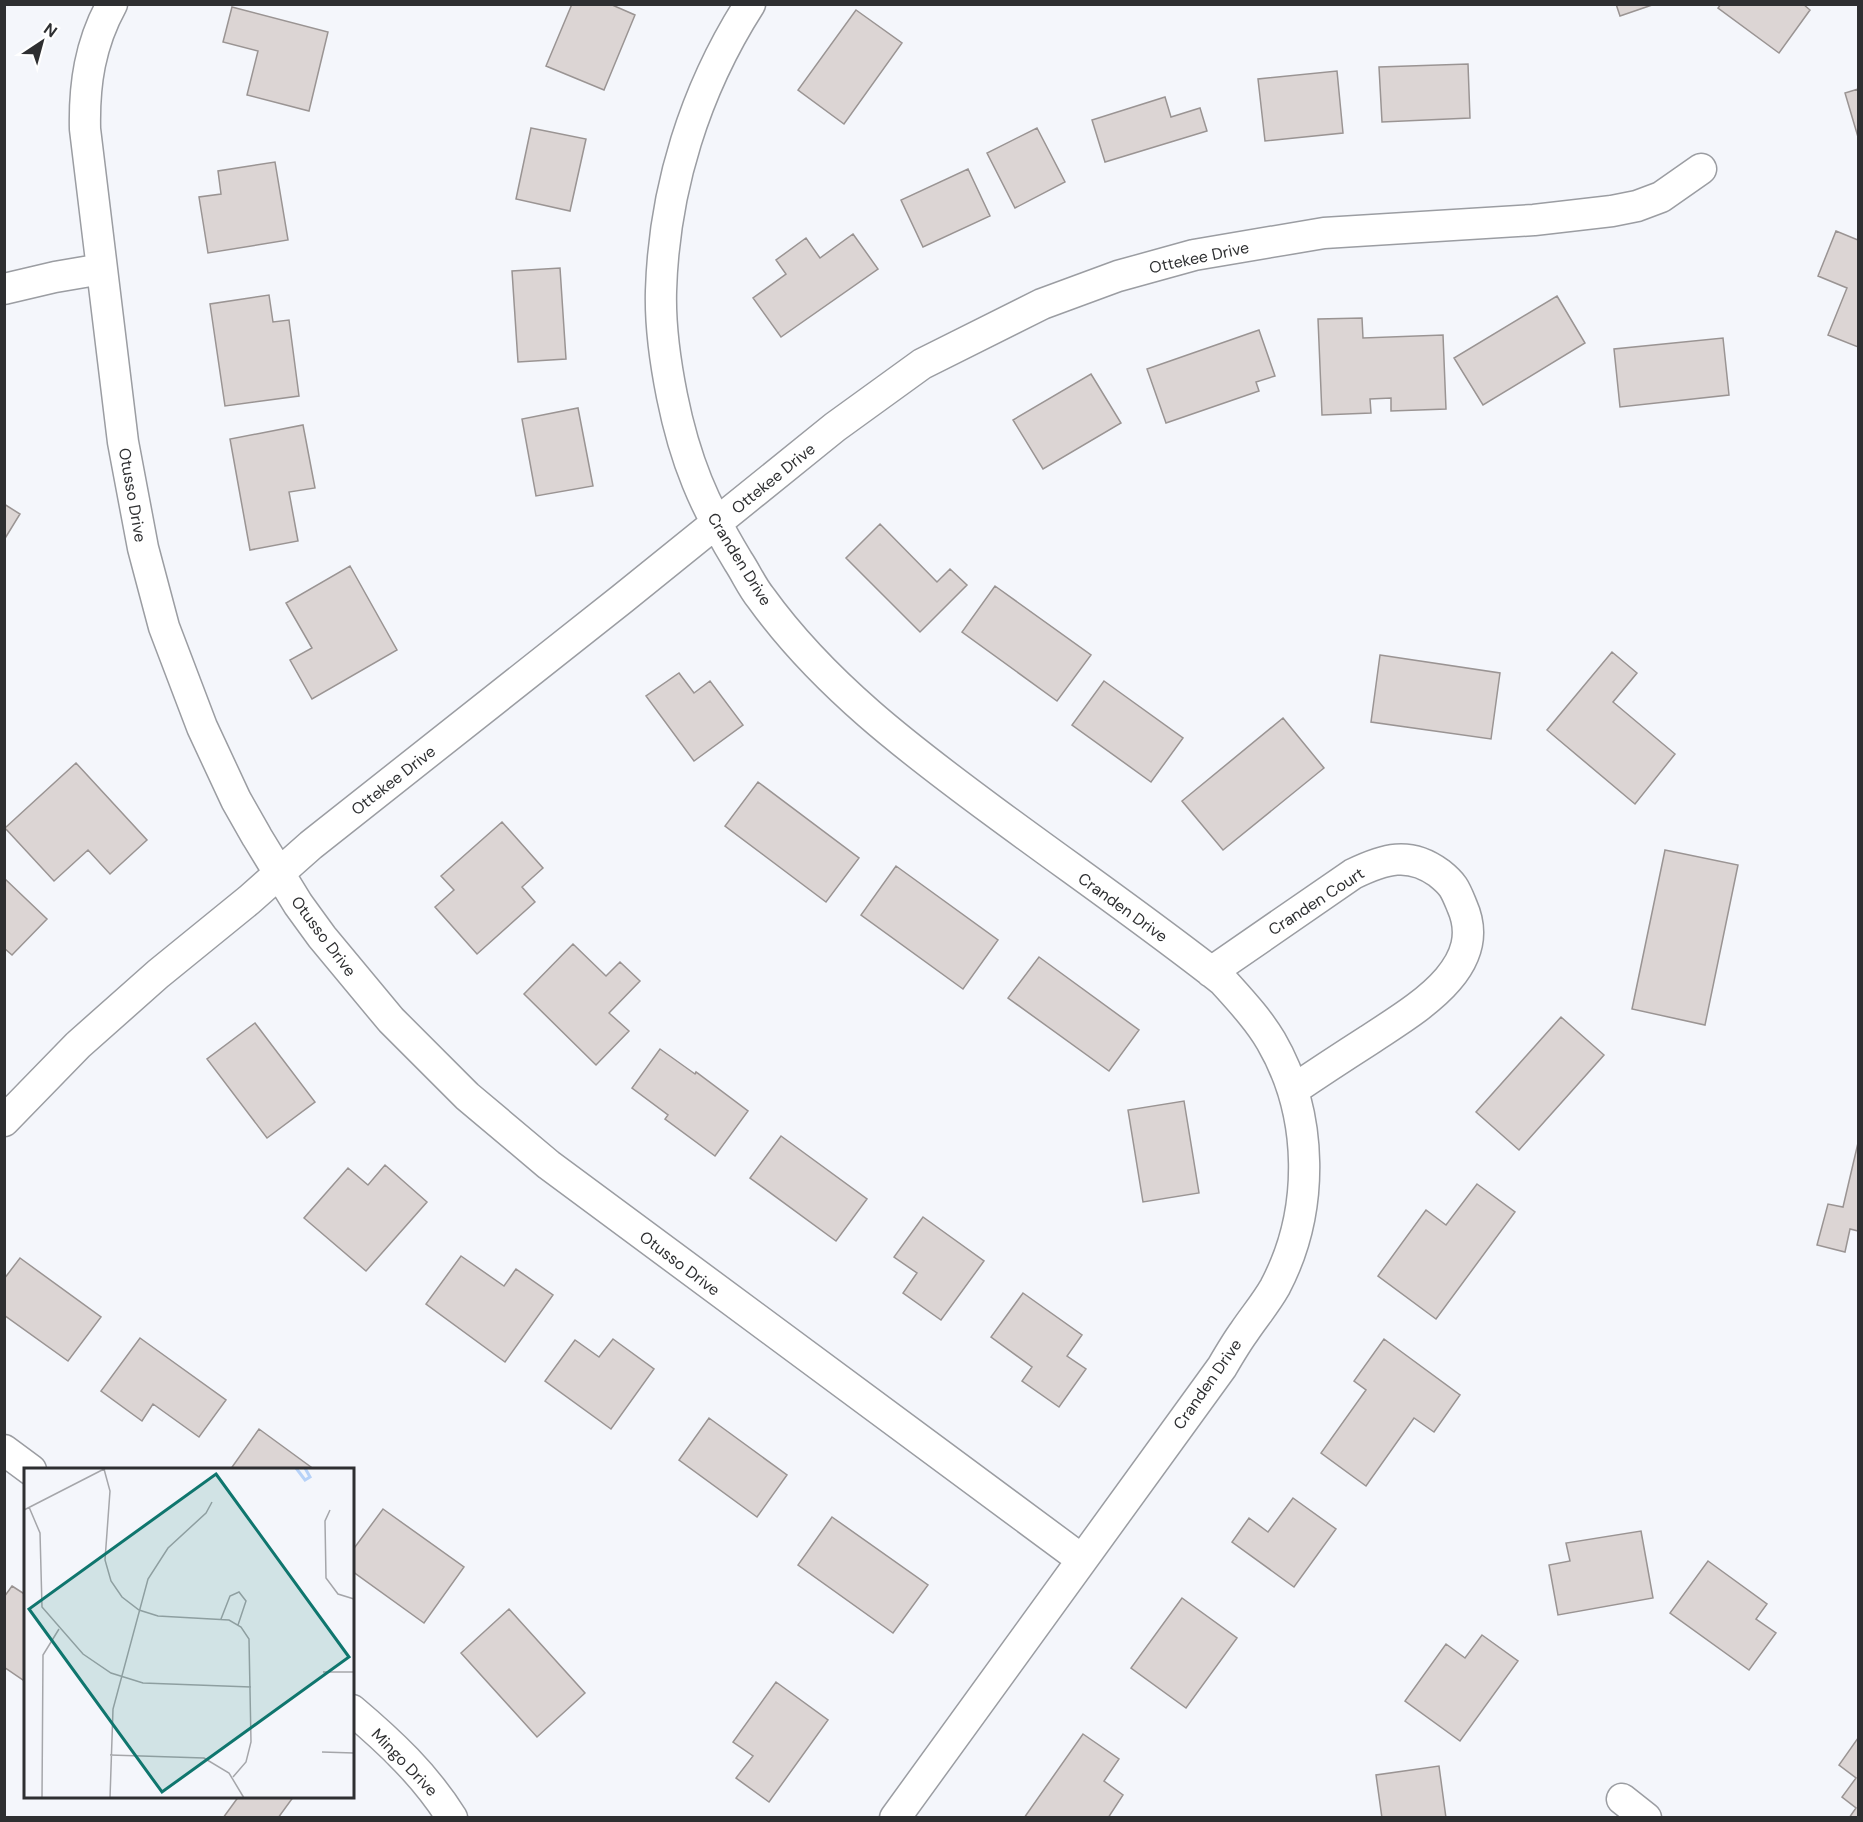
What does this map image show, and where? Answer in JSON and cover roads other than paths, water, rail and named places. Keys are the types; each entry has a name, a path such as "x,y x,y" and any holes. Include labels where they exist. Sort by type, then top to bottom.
{"street":[{"name":"Otusso Drive","path":"112,4 94,45 87,72 84,100 85,129 123,442 143,548 164,627 201,728 236,800 298,904 322,937 391,1020 467,1096 549,1166 1081,1559"},
{"name":"Cranden Drive","path":"750,4 729,36 707,83 681,156 669,207 662,258 661,308 664,360 680,435 696,484 716,524 760,598 811,658 848,695 928,763 1223,981 1255,1016 1271,1040 1284,1065 1301,1119 1305,1176 1296,1233 1275,1286 1242,1333 1222,1367 895,1818"},
{"name":"Ottekee Drive","path":"4,1121 78,1045 311,845 716,524 835,426 922,364 1042,304 1118,276 1194,255 1324,233 1534,220 1612,211 1636,206 1660,197 1701,169"},
{"path":"4,289 102,269"},
{"name":"Cranden Court","path":"1211,972 1353,874 1378,862 1403,859 1428,865 1452,884 1468,920 1467,946 1455,970 1438,991 1416,1008 1293,1090"},
{"path":"4,1450 28,1468"},
{"name":"Mingo Drive","path":"354,1712 386,1738 439,1797 453,1818"},
{"path":"1622,1799 1646,1818"}]}
